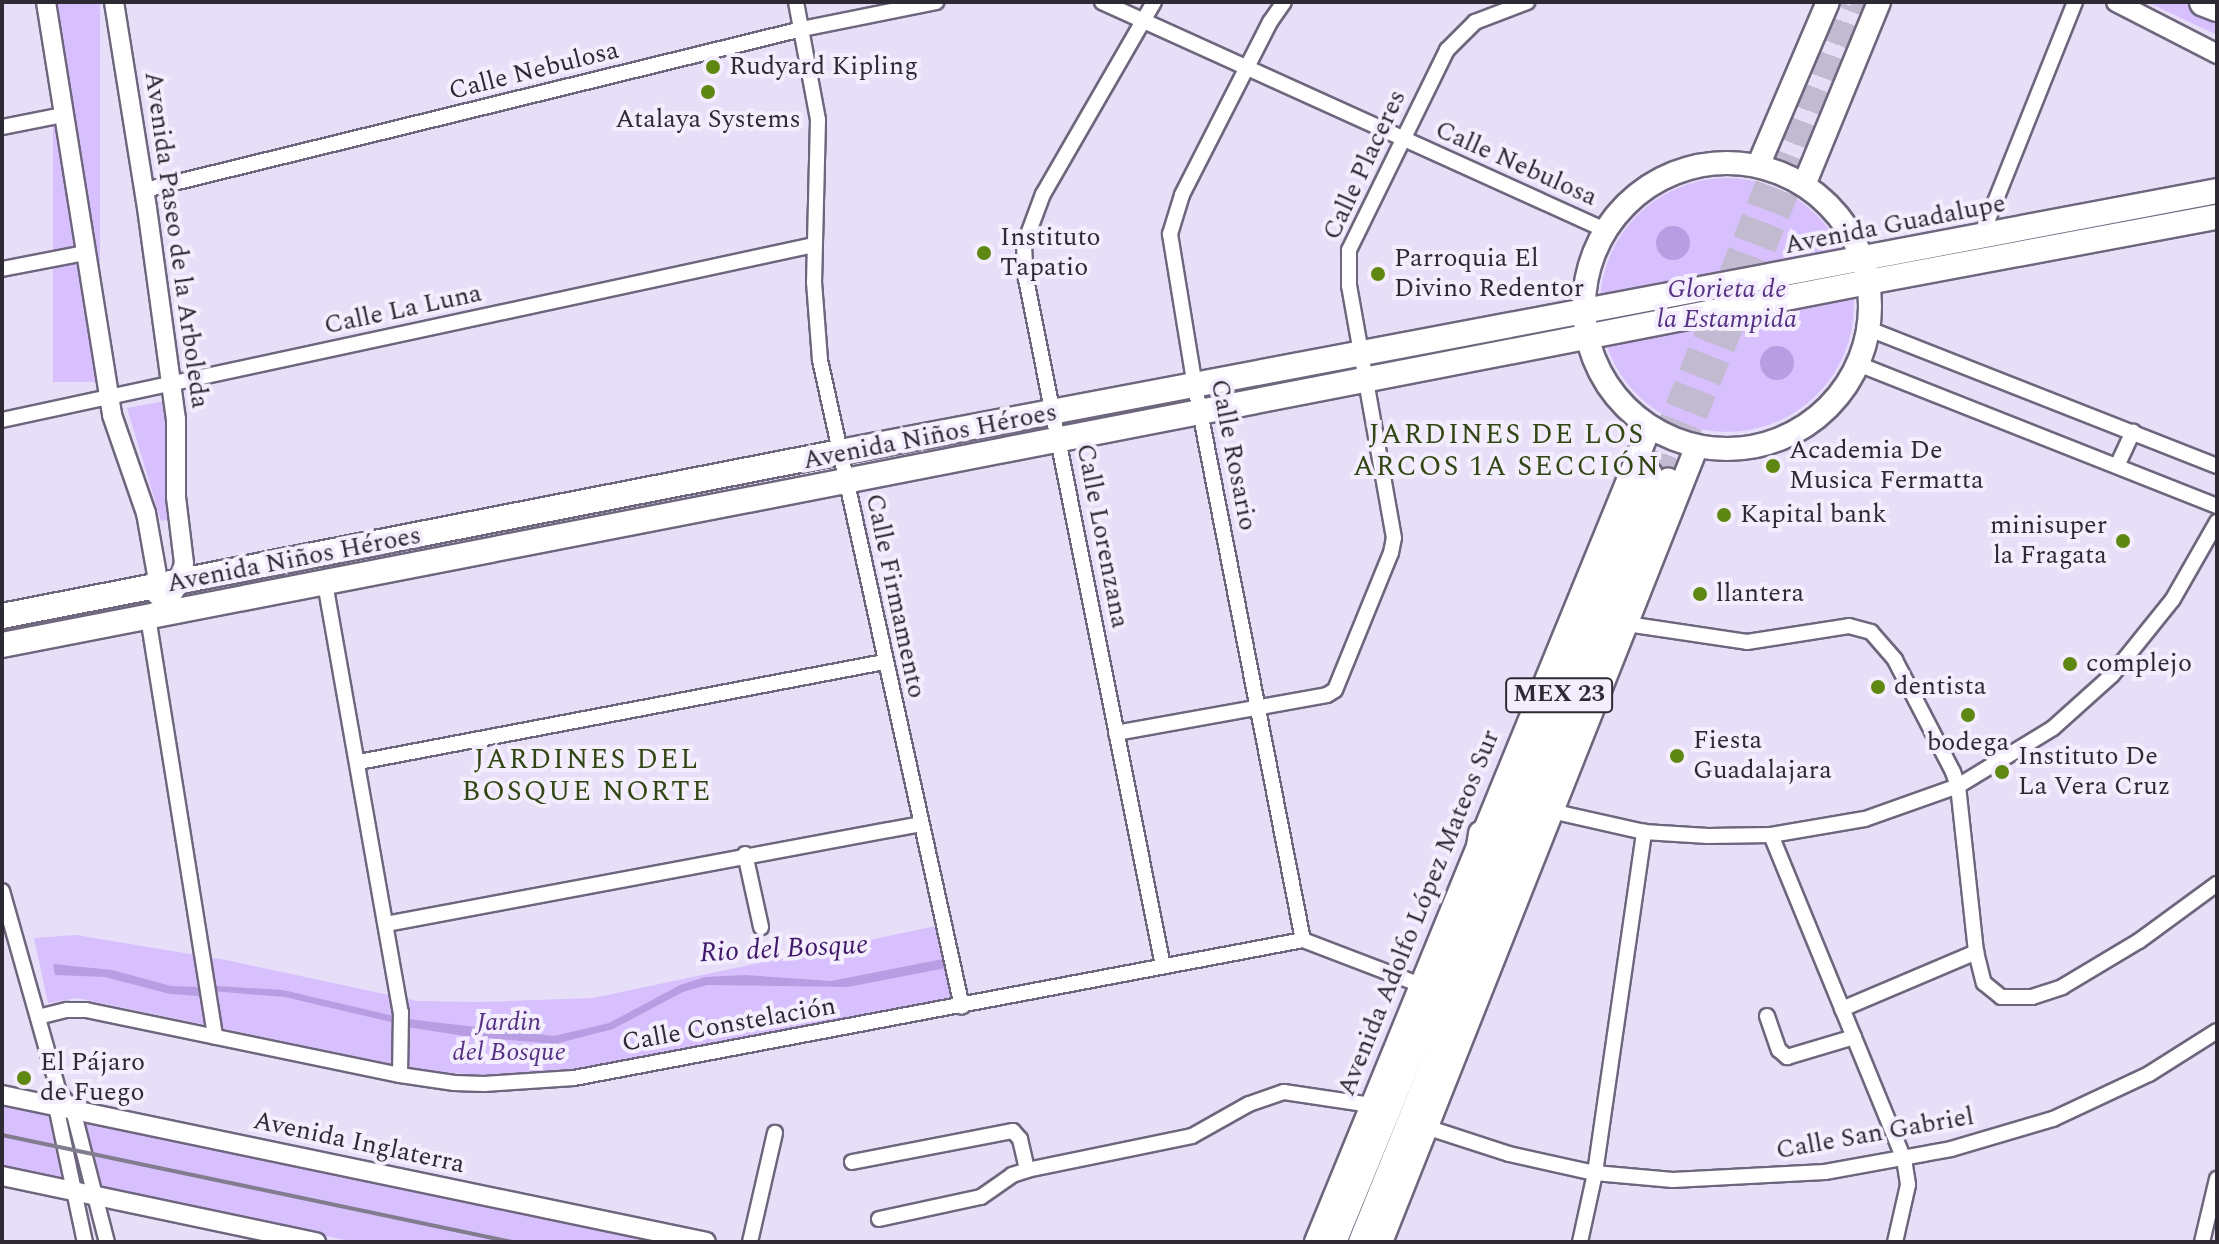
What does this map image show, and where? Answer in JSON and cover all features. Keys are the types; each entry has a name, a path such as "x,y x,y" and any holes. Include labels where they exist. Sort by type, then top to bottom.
{"highway":[{"path":"2204,2 2217,7"}],"main road":[{"path":"1758,166 1828,2"},
{"path":"1804,185 1879,2"},
{"path":"1733,163 1758,166 1804,185 1826,202 1850,231 1866,271 1869,329 1858,364 1831,404 1792,433 1746,448 1697,446 1650,427 1623,406 1602,379 1587,337 1583,313 1587,270 1605,230 1638,193 1683,169 1733,163"},
{"name":"Avenida Guadalupe","path":"1866,271 1981,237 2217,191"},
{"name":"Avenida Guadalupe","path":"1583,313 2217,217"},
{"name":"Avenida Niños Héroes","path":"2,645 1587,337 1866,271"},
{"name":"Avenida Niños Héroes","path":"2,616 840,452 1583,313"},
{"name":"Avenida Adolfo López Mateos Sur","path":"1316,1242 1650,427"},
{"path":"1381,1242 1697,446"},
{"name":"Avenida Adolfo López Mateos Sur","path":"1334,1242 1479,919 1659,478"},
{"path":"1479,919 1481,834"},
{"path":"1479,919 1538,847"},
{"name":"Avenida Adolfo López Mateos Sur","path":"1361,1242 1479,919"}],"street":[{"name":"Avenida Paseo de la Arboleda","path":"46,2 110,399 124,454 169,584"},
{"name":"Avenida Paseo de la Arboleda","path":"114,2 173,384 176,497 184,555 148,617 215,1037"},
{"name":"Calle Firmamento","path":"796,2 818,120 815,317 884,662 962,1007"},
{"name":"Calle Nebulosa","path":"145,190 802,29 936,2"},
{"name":"Calle Nebulosa","path":"1102,2 1605,230"},
{"name":"Calle Lorenzana","path":"1154,2 1043,194 1024,245 1026,279 1163,966"},
{"name":"Calle Rosario","path":"1284,2 1182,195 1170,234 1195,386 1303,940"},
{"name":"Calle Placeres","path":"1116,733 1327,695 1335,690 1391,553 1392,516 1349,285 1349,250 1447,50 1459,34 1475,22 1527,2"},
{"path":"1981,237 2075,2"},
{"path":"2116,2 2217,54"},
{"path":"2198,45 2217,45"},
{"path":"2,127 63,115"},
{"name":"Calle La Luna","path":"2,420 814,245"},
{"path":"2,269 85,253"},
{"path":"1869,329 2217,466"},
{"path":"1858,364 2217,506"},
{"path":"2117,466 2133,432"},
{"path":"1551,811 1644,832 1708,836 1771,835 1865,819 1958,786 2053,728 2112,675 2173,599 2217,522"},
{"path":"325,583 401,1012 400,1075"},
{"path":"1627,624 1747,642 1849,626 1871,632 1895,660 1958,786 1976,952 1984,983 1990,991 2013,999 2032,997 2062,987 2215,890"},
{"path":"359,762 884,662"},
{"path":"386,924 745,854 921,824"},
{"path":"1580,1242 1595,1173 1644,832"},
{"path":"1771,835 1904,1159 1908,1185 1895,1242"},
{"path":"745,854 761,927"},
{"path":"3,898 63,1103 97,1196 107,1242"},
{"path":"1303,940 1421,985"},
{"name":"Calle Constelación","path":"38,1017 67,1010 86,1010 400,1075 454,1083 574,1078 962,1007 1303,940"},
{"path":"1842,1009 1976,952"},
{"path":"1767,1016 1779,1050 1787,1057 1854,1037"},
{"name":"Calle San Gabriel","path":"1426,1127 1509,1154 1595,1173 1673,1180 1825,1172 1976,1143 2053,1119 2149,1074 2217,1031"},
{"path":"2199,1044 2217,1046"},
{"path":"879,1219 981,1197 1019,1172 1180,1140 1258,1100 1284,1092 1371,1105"},
{"name":"Avenida Inglaterra","path":"2,1095 63,1103 706,1242"},
{"path":"63,1103 85,1242"},
{"path":"852,1162 1007,1131 1020,1139 1019,1172"},
{"path":"750,1242 775,1133"},
{"path":"2,1176 265,1236 316,1242"},
{"path":"2202,1242 2217,1179"}],"green space":[{"path":"53,2 100,2 100,382 53,382"},
{"path":"2147,2 2217,2 2217,35"},
{"name":"Glorieta de la Estampida","path":"1715,178 1739,178 1776,187 1798,199 1817,215 1833,234 1845,256 1852,280 1852,330 1845,354 1833,376 1817,395 1798,411 1776,423 1739,432 1715,432 1678,423 1656,411 1629,386 1605,342 1600,317 1600,293 1609,256 1621,234 1646,207 1690,183"},
{"path":"165,401 171,519 161,521 127,408"},
{"name":"Jardin del Bosque","path":"936,926 961,997 560,1072 508,1076 431,1072 77,998 48,1003 34,938 76,935 226,960 417,1001 480,1002 593,998"},
{"path":"2,1105 660,1242 354,1242 2,1167"}],"shaded area":[{"path":"1673,226 1685,231 1690,243 1685,255 1673,260 1661,255 1656,243 1661,231"},
{"path":"1777,346 1789,351 1794,363 1789,375 1777,380 1765,375 1760,363 1765,351"},
{"path":"943,959 946,968 848,987 707,985 683,992 613,1029 555,1044 464,1036 407,1027 404,1022 408,1019 554,1036 609,1023 680,985 705,977 745,975 831,981"},
{"path":"53,964 112,970 171,986 199,987 203,991 199,996 170,994 105,977 55,975"},
{"path":"216,986 283,990 398,1017 399,1024 285,997 211,991"}],"tunnel":[{"path":"1650,474 1841,2"},
{"path":"1668,481 1865,2"}],"railway":[{"path":"2,1135 512,1242"}],"place":[{"name":"Rudyard Kipling","path":"713,67"},
{"name":"Atalaya Systems","path":"708,92"},
{"name":"Instituto Tapatio","path":"984,253"},
{"name":"Parroquia El Divino Redentor","path":"1378,274"},
{"name":"Academia De Musica Fermatta","path":"1773,466"},
{"name":"Kapital bank","path":"1724,515"},
{"name":"minisuper la Fragata","path":"2123,541"},
{"name":"llantera","path":"1700,594"},
{"name":"complejo","path":"2070,664"},
{"name":"dentista","path":"1878,687"},
{"name":"bodega","path":"1968,715"},
{"name":"Fiesta Guadalajara","path":"1677,756"},
{"name":"Instituto De La Vera Cruz","path":"2002,772"},
{"name":"El Pájaro de Fuego","path":"24,1078"}],"district":[{"name":"JARDINES DE LOS ARCOS 1A SECCIÓN","path":"1507,451"},
{"name":"JARDINES DEL BOSQUE NORTE","path":"587,776"}],"water label":[{"name":"Rio del Bosque","path":"784,949"}]}
